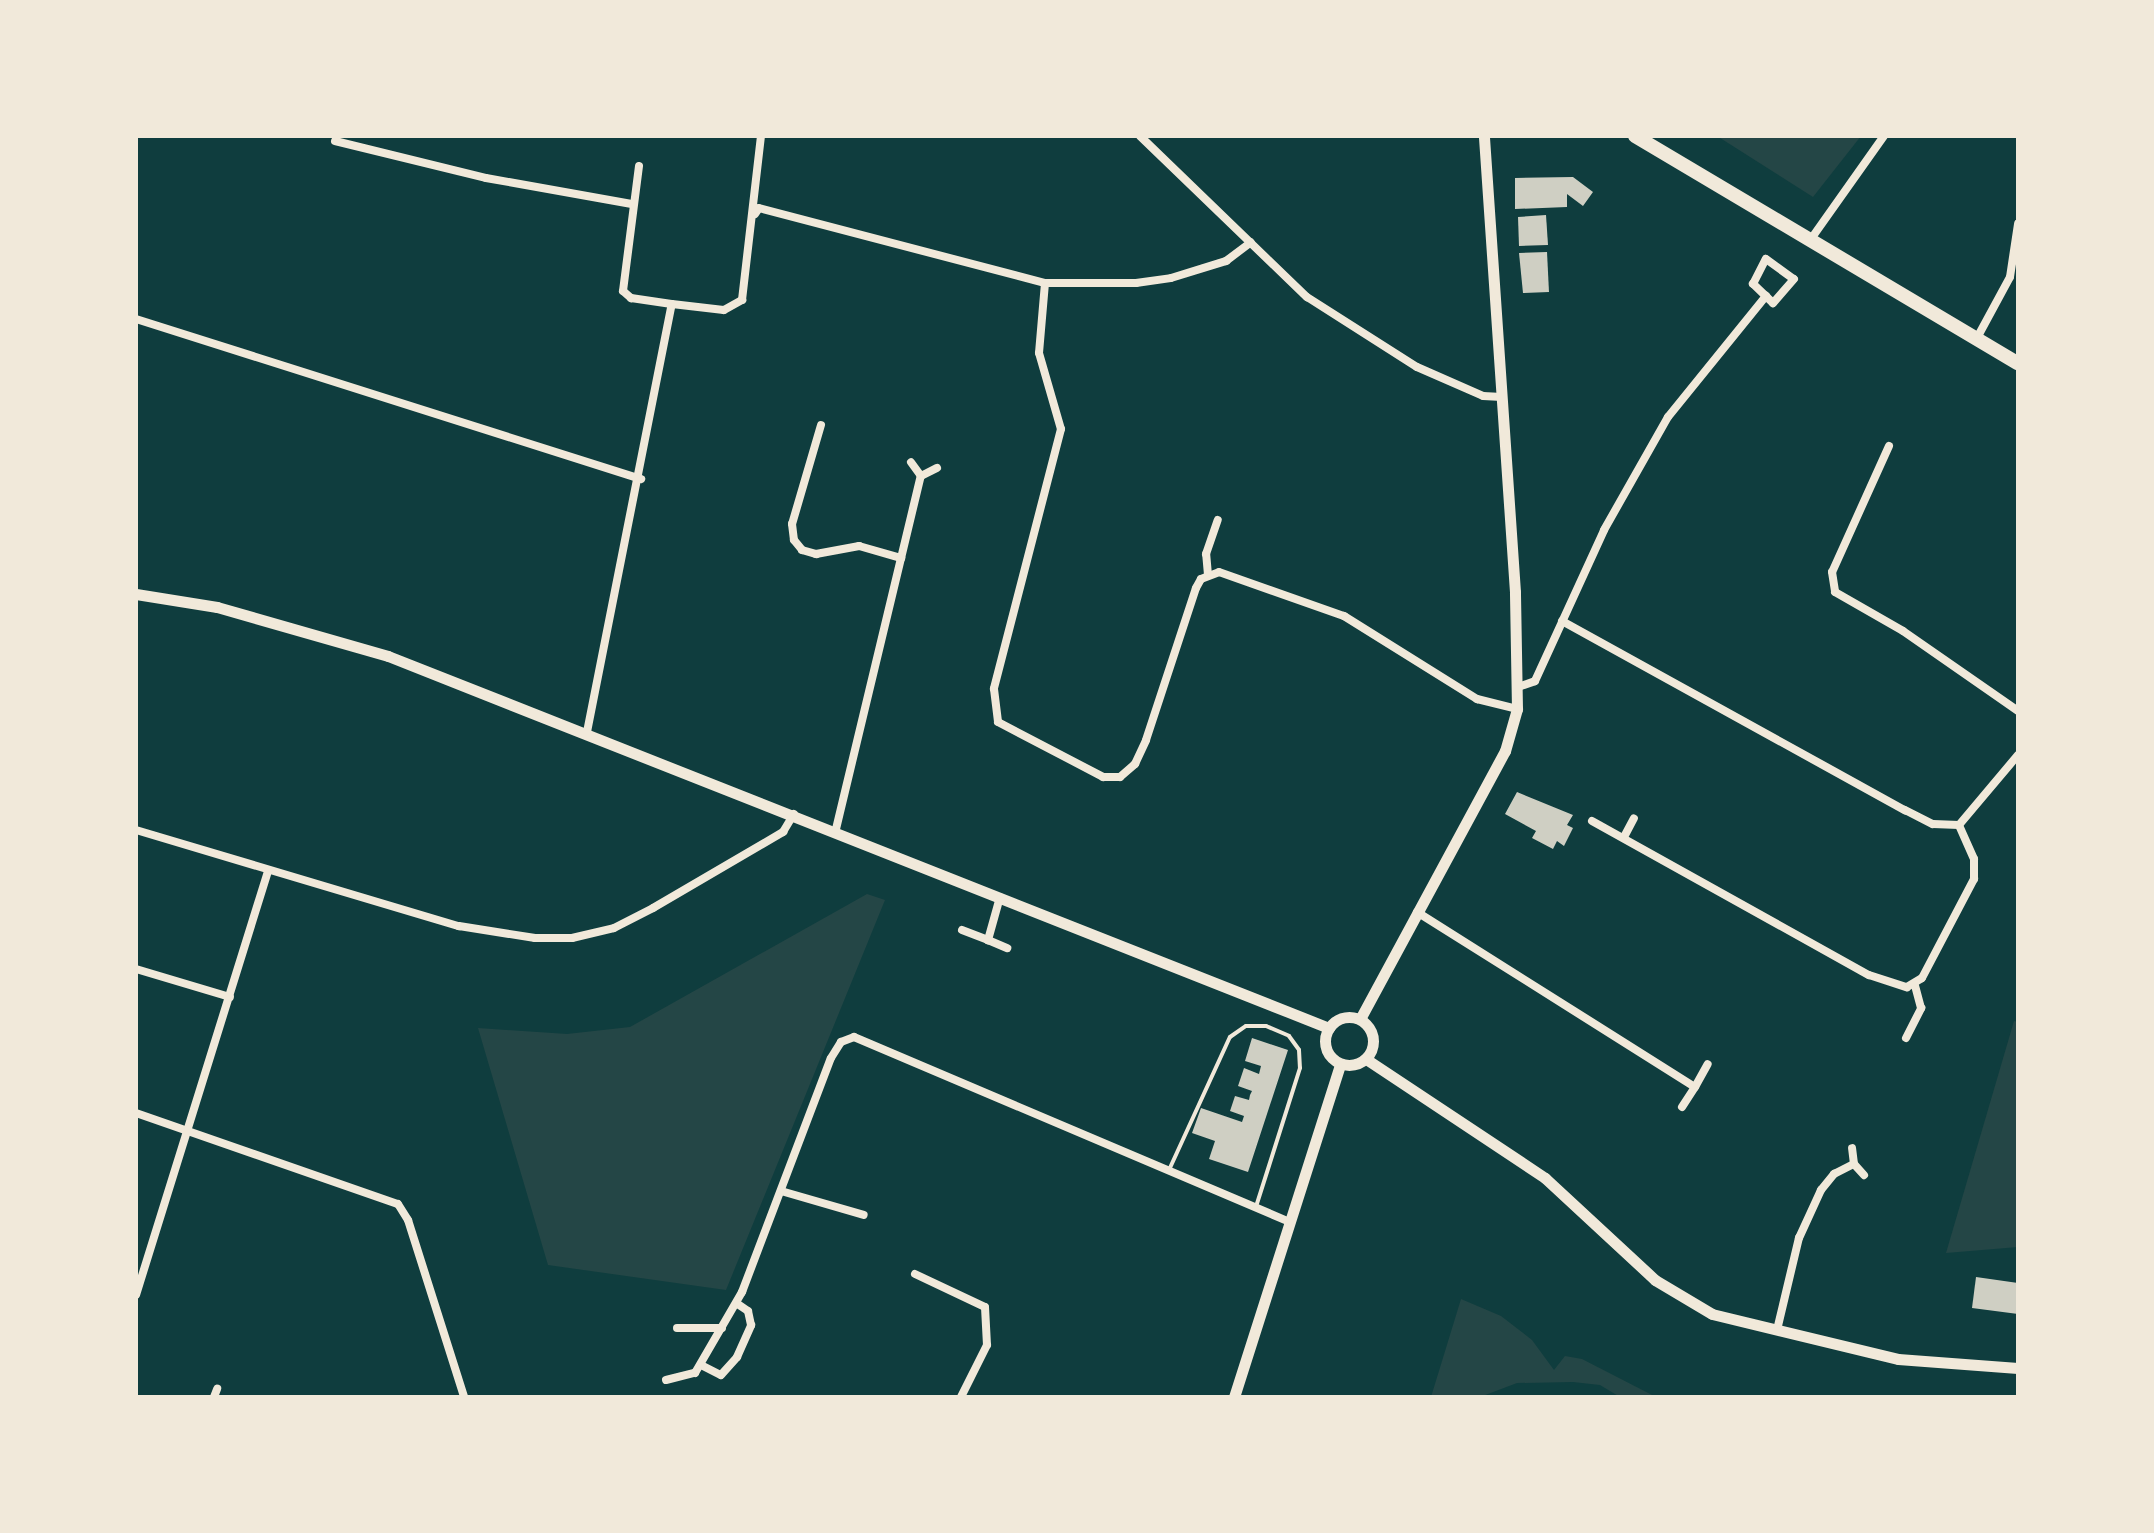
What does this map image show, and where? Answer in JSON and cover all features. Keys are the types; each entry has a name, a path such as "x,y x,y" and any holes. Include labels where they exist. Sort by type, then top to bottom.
{"highway":[{"path":"1635,136 2018,363"}],"street":[{"path":"639,166 623,291 631,298 724,310 742,300 761,136"},
{"path":"1140,136 1307,297 1367,338 1459,388 1502,397"},
{"path":"1360,1019 1505,751 1517,709 1502,397 1484,136"},
{"path":"1811,239 1884,136"},
{"path":"335,141 486,178 632,204"},
{"path":"752,217 759,208 1045,283 1136,283 1171,278 1226,261 1251,242"},
{"path":"1977,338 2010,277 2018,224"},
{"path":"1766,259 1794,279 1773,303 1766,296 1753,284 1766,259"},
{"path":"1045,283 1039,353 1061,429 994,689 998,722 1103,777 1120,777 1135,764 1146,740 1196,588 1208,575 1230,573 1344,616 1477,699 1517,709"},
{"path":"1518,687 1535,681 1654,439 1766,296"},
{"path":"587,732 641,479 672,304"},
{"path":"136,319 641,479"},
{"path":"821,425 792,524 794,540 802,550 816,554 859,546 901,558"},
{"path":"1889,446 1832,572 1835,592 1903,631 2018,711"},
{"path":"836,829 921,476 911,462"},
{"path":"921,476 937,468"},
{"path":"1208,575 1206,554 1218,520"},
{"path":"136,594 217,607 388,656 836,829 1329,1028"},
{"path":"1562,621 1905,810 1933,824 1959,825"},
{"path":"1959,825 2018,755"},
{"path":"136,830 459,926 572,938 614,928 653,908 783,832 795,814"},
{"path":"1624,837 1634,818"},
{"path":"1592,821 1869,975 1897,986 1915,985"},
{"path":"1906,1038 1921,1008 1915,985 1974,879 1974,859 1959,825"},
{"path":"136,1295 268,871"},
{"path":"988,940 1000,897"},
{"path":"1417,912 1695,1087"},
{"path":"962,930 1007,948"},
{"path":"136,969 230,997"},
{"path":"1340,1064 1326,1048 1329,1028 1343,1018 1360,1019"},
{"path":"1360,1019 1374,1038 1366,1059"},
{"path":"666,1380 695,1373 736,1303 831,1058 841,1042 854,1037 1289,1222"},
{"path":"1340,1064 1366,1059 1545,1178 1675,1294 1712,1314 1898,1359 2018,1368"},
{"path":"1234,1397 1340,1064"},
{"path":"1682,1107 1708,1064"},
{"path":"136,1113 398,1204 408,1220 464,1397"},
{"path":"1852,1148 1854,1164 1864,1175"},
{"path":"1777,1330 1799,1238 1813,1206 1834,1174 1854,1164"},
{"path":"781,1191 864,1215"},
{"path":"915,1274 985,1307 987,1345 961,1397"},
{"path":"701,1365 721,1375 737,1357 751,1325 748,1311 736,1303"},
{"path":"677,1328 722,1328"}],"lane":[{"path":"1168,1170 1230,1037 1246,1026 1266,1026 1289,1036 1299,1050 1300,1068 1255,1209"}],"shaded area":[{"path":"1717,136 1861,136 1813,197"},
{"path":"867,894 885,900 726,1290 548,1265 478,1028 567,1034 630,1027"},
{"path":"2014,1021 2018,1022 2018,1247 1946,1253"},
{"path":"1461,1299 1501,1316 1532,1340 1554,1370 1565,1356 1582,1359 1656,1397 1620,1397 1600,1385 1573,1382 1517,1383 1480,1397 1431,1397"}],"building":[{"path":"1573,177 1593,192 1583,206 1567,194 1567,207 1515,209 1515,178"},
{"path":"1546,215 1548,245 1519,246 1518,217"},
{"path":"1547,252 1549,292 1523,293 1519,253"},
{"path":"1517,792 1573,815 1567,825 1573,828 1564,846 1557,841 1553,849 1532,838 1536,831 1505,814"},
{"path":"1252,1038 1288,1050 1248,1172 1209,1159 1215,1141 1192,1133 1201,1108 1242,1122 1244,1116 1230,1111 1235,1096 1249,1100 1252,1091 1238,1086 1244,1068 1259,1074 1261,1066 1245,1061"},
{"path":"1976,1277 2018,1283 2018,1314 1972,1308"}]}
